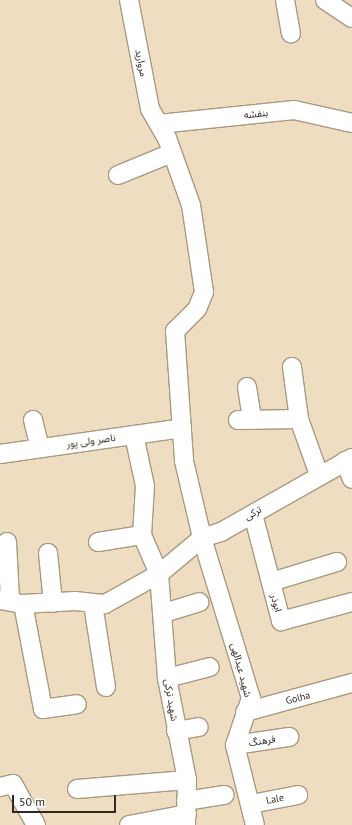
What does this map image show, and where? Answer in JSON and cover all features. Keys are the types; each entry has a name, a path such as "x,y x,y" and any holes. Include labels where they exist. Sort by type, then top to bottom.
{"street":[{"name":"مروارید","path":"129,0 150,109 159,124 172,153 191,205 204,292 197,309 175,330 182,428"},
{"path":"285,0 290,33"},
{"name":"بنفشه","path":"159,124 294,110 352,123"},
{"path":"118,175 172,153"},
{"path":"292,367 299,419 319,475"},
{"path":"247,387 245,420 299,419"},
{"path":"33,420 40,448"},
{"name":"ناصر ولی پور","path":"0,454 182,428"},
{"name":"شهید عبدالهی","path":"182,428 184,461 202,538 251,698 235,745"},
{"path":"98,542 142,535 144,486 134,435"},
{"path":"349,460 352,479"},
{"name":"ترکی","path":"11,601 105,604 159,574 202,538 221,532 319,475 349,460"},
{"name":"ابوذر","path":"253,514 281,621 352,602"},
{"name":"شهید ترکی","path":"142,535 159,574 164,612 167,678 176,731 187,780 186,813"},
{"path":"7,542 11,601 42,709 77,704"},
{"path":"48,553 53,603"},
{"path":"271,582 337,562"},
{"path":"164,612 199,602"},
{"path":"92,604 106,687"},
{"path":"167,678 210,667"},
{"name":"Golha","path":"245,712 352,683"},
{"path":"176,731 199,727"},
{"name":"فرهنگ","path":"235,745 289,737"},
{"path":"235,745 251,804 255,825"},
{"path":"77,789 187,780"},
{"path":"0,787 13,784 36,825"},
{"path":"129,825 186,813 225,795"},
{"name":"Lale","path":"251,804 298,795"}]}
